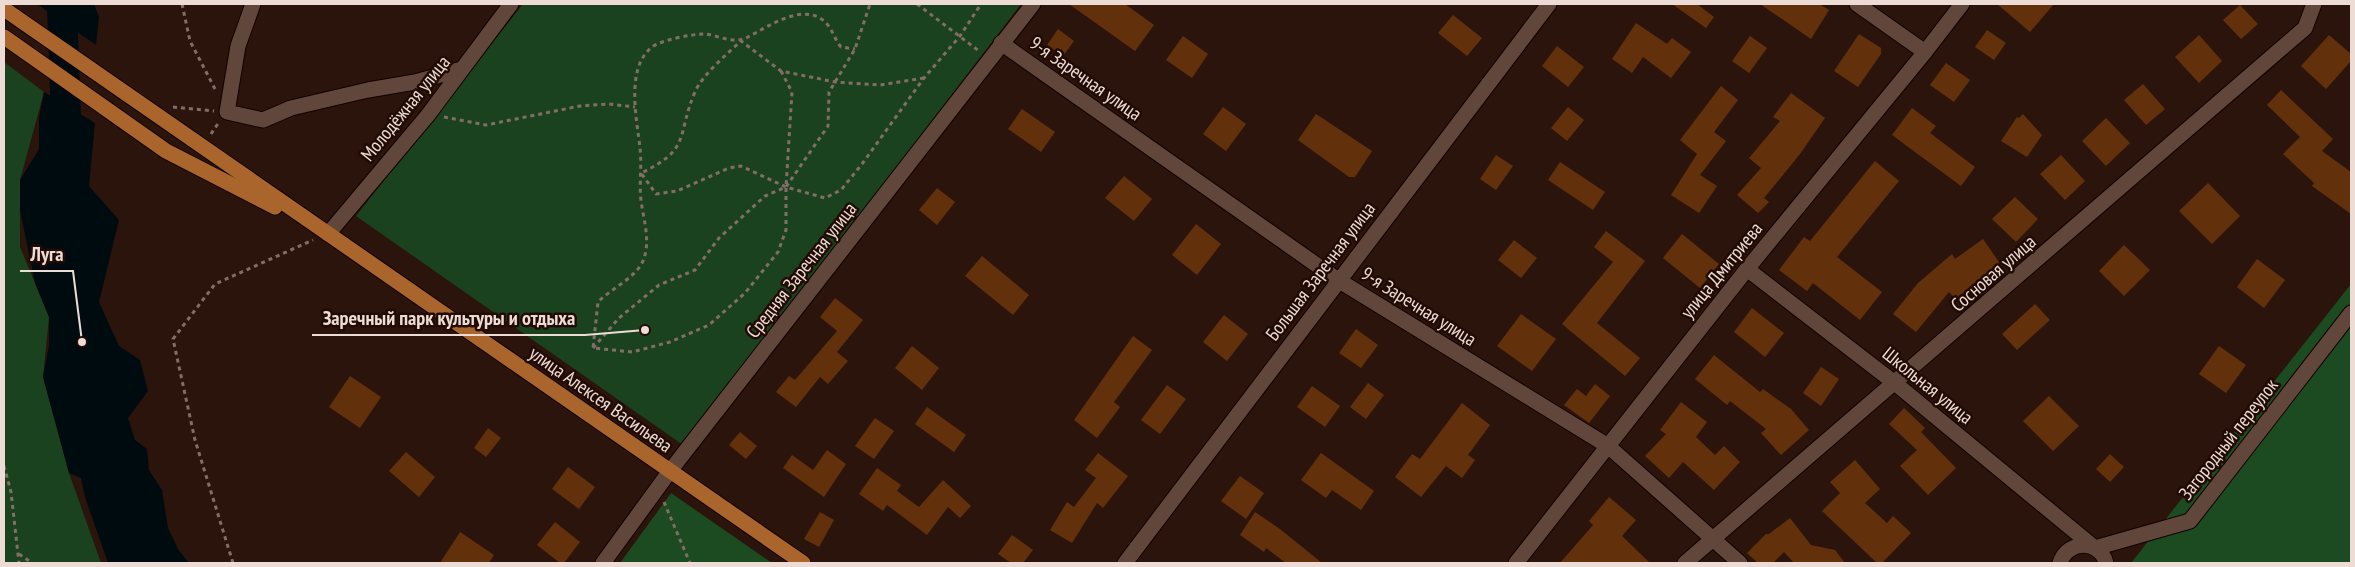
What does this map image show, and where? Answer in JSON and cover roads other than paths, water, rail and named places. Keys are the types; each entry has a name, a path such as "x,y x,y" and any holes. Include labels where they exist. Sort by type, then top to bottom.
{"main road":[{"path":"4,9 328,234"},
{"path":"4,37 166,151 328,234"},
{"name":"улица Алексея Васильева","path":"328,234 803,563"}],"street":[{"path":"253,4 238,46 224,116 263,120 291,108 368,90 415,82 462,69"},
{"name":"Молодёжная улица","path":"328,234 428,115 511,4"},
{"name":"Средняя Заречная улица","path":"603,563 670,471 1033,4"},
{"name":"Большая Заречная улица","path":"1125,563 1549,4"},
{"path":"1857,4 1925,52"},
{"name":"улица Дмитриева","path":"1516,563 1746,269 1925,52 1962,4"},
{"name":"Сосновая улица","path":"1685,563 1896,384 2305,28 2314,4"},
{"name":"9-я Заречная улица","path":"1001,43 1338,280 1608,446 1740,563"},
{"name":"Школьная улица","path":"1746,269 1896,384 2095,548"},
{"name":"Загородный переулок","path":"2060,563 2066,552 2072,547 2080,545 2095,548 2190,521 2351,312"},
{"path":"2095,548 2101,553 2106,563"}],"waterway":[{"path":"62,4 67,147"}],"place":[{"name":"Заречный парк культуры и отдыха","path":"645,330"},
{"name":"Луга","path":"82,342"}]}
